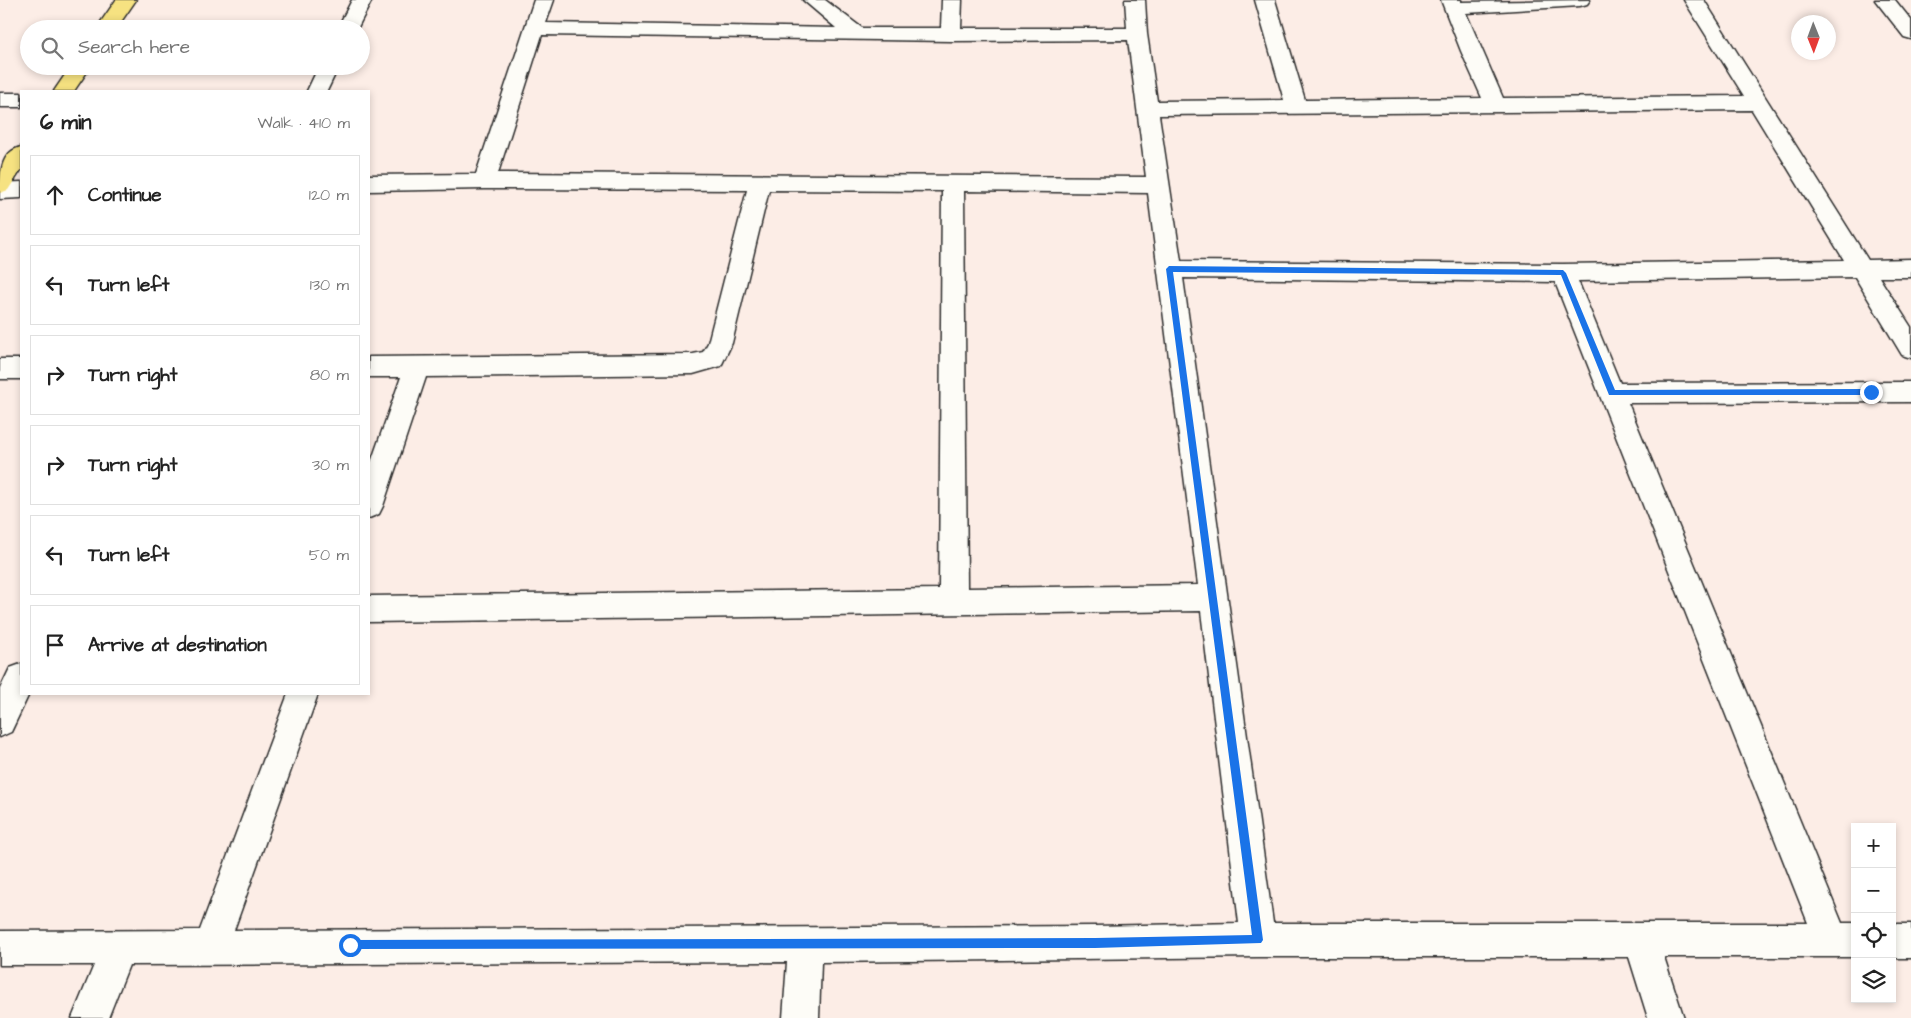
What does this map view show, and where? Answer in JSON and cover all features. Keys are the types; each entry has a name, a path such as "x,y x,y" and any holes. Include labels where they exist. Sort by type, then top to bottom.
{"highway":[{"path":"112,20 126,0"},
{"path":"65,90 75,75"},
{"path":"0,185 20,155"}],"street":[{"path":"352,20 362,0"},
{"path":"485,180 544,0"},
{"path":"812,0 858,34"},
{"path":"951,35 952,0"},
{"path":"1135,0 1137,34 1214,598 1258,940"},
{"path":"1265,0 1296,106"},
{"path":"1496,105 1471,51 1453,4 1580,0"},
{"path":"1694,0 1911,348"},
{"path":"1885,0 1911,33"},
{"path":"534,29 951,35 1137,34"},
{"path":"317,90 325,75"},
{"path":"0,100 20,100"},
{"path":"1148,108 1758,103"},
{"path":"370,183 485,180 1158,184"},
{"path":"370,367 693,364 712,359 720,343 760,183"},
{"path":"952,184 953,602"},
{"path":"0,191 20,190"},
{"path":"1169,269 1563,273 1911,268"},
{"path":"0,948 1095,943 1258,940 1844,940 1563,273"},
{"path":"370,503 417,367"},
{"path":"0,369 20,369"},
{"path":"1612,393 1911,392"},
{"path":"370,610 1214,598"},
{"path":"0,722 20,680"},
{"path":"211,946 303,695"},
{"path":"1641,940 1666,1018"},
{"path":"1896,941 1911,941"},
{"path":"801,1018 805,944"},
{"path":"90,1018 118,948"}],"route":[{"path":"350,945 1095,943 1258,940 1169,269 1563,273 1612,393 1871,392"}]}
